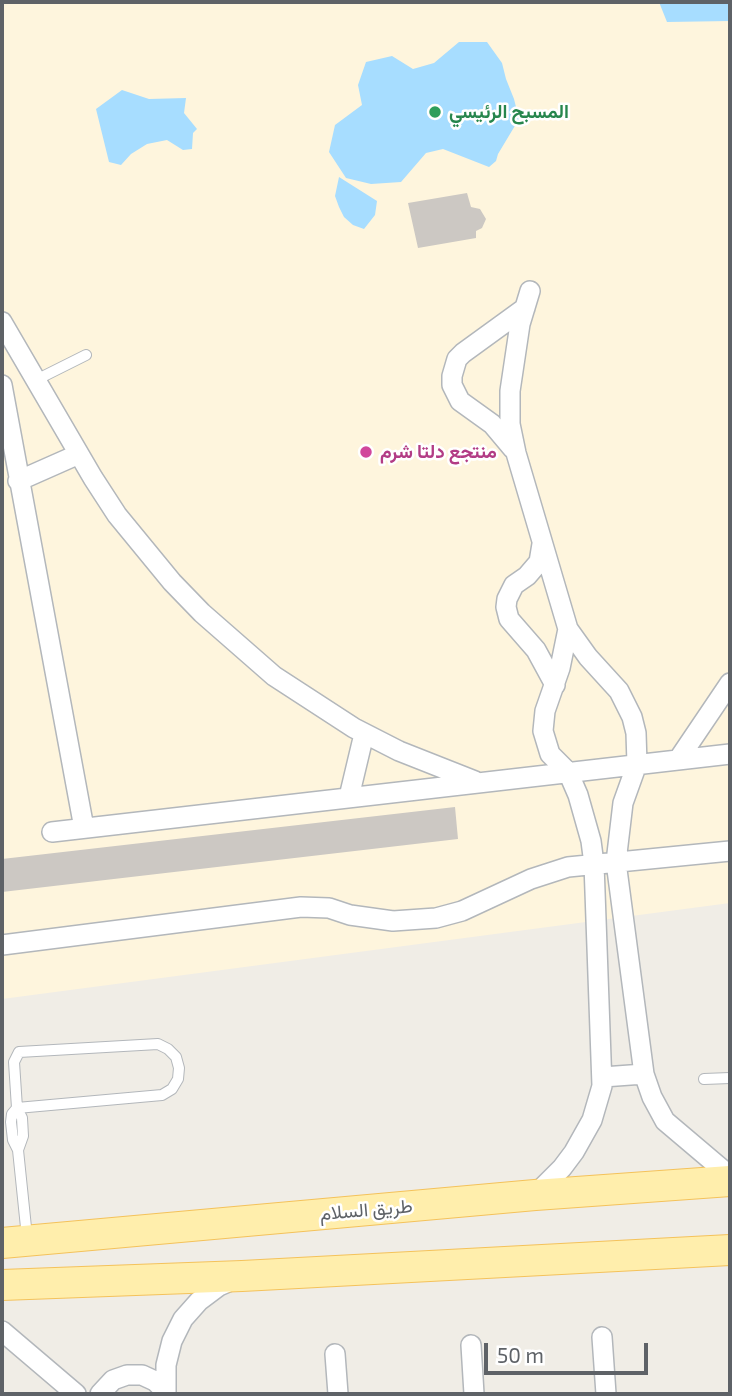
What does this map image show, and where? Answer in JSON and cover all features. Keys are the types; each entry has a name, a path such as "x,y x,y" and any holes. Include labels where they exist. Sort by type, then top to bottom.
{"main road":[{"name":"طريق السلام","path":"14,1242 730,1179"},
{"path":"2,1285 242,1276 730,1250"}],"street":[{"path":"516,453 492,424 460,401 452,385 452,376 457,359 527,300 514,358 510,391 510,424 516,453 568,629 588,657 619,691 636,733 637,764 623,803 616,862 644,1074 665,1121 730,1179"},
{"path":"2,322 117,514 144,549 202,613 274,676 313,704 399,751 478,782"},
{"path":"2,385 84,828"},
{"path":"18,481 79,454"},
{"path":"542,543 539,562 527,576 514,585 506,599 506,607 509,619 536,650 555,685"},
{"path":"535,1195 562,1168 584,1136 598,1103 603,1077 594,864 586,818 568,772 550,754 543,732 545,711 555,685 568,629"},
{"path":"678,760 730,683"},
{"path":"349,797 364,734"},
{"path":"52,832 730,754"},
{"path":"2,945 301,907 329,908 371,919 393,921 436,918 474,907 550,873 594,864 730,851"},
{"path":"603,1077 644,1074"},
{"path":"166,1393 166,1365 172,1341 183,1319 209,1293 242,1276"},
{"path":"2,1331 76,1394"},
{"path":"602,1337 606,1394"},
{"path":"471,1345 474,1394"},
{"path":"335,1354 338,1394"},
{"path":"100,1394 113,1380 127,1375 142,1375 155,1381 166,1393"}],"lane":[{"path":"35,381 86,355"},
{"path":"14,1242 18,1150 13,1140 11,1122 12,1114 17,1108 14,1062 16,1055 23,1051 158,1044 176,1057 178,1079 172,1089 162,1095 17,1108"},
{"path":"704,1079 730,1079"}],"shaded area":[{"name":"منتجع دلتا شرم","path":"2,2 730,2 730,903 2,999"}],"water":[{"path":"659,2 730,2 730,21 667,22"},
{"name":"المسبح الرئيسي","path":"459,42 487,42 502,63 514,99 519,119 496,161 489,167 443,149 426,153 401,182 371,184 346,178 329,152 335,125 362,105 358,85 366,62 392,56 413,69 434,63"},
{"path":"122,90 149,99 186,98 184,113 197,129 193,133 192,149 183,150 167,140 147,144 131,154 121,165 109,162 96,109"},
{"path":"339,177 377,201 375,215 364,229 353,225 344,217 339,207 335,196"}],"building":[{"path":"467,193 471,207 480,209 486,219 482,228 476,231 476,238 418,248 408,203"},
{"path":"455,807 458,839 2,892 2,859"}],"place":[{"name":"المسبح الرئيسي","path":"435,112"},
{"name":"منتجع دلتا شرم","path":"366,452"}]}
